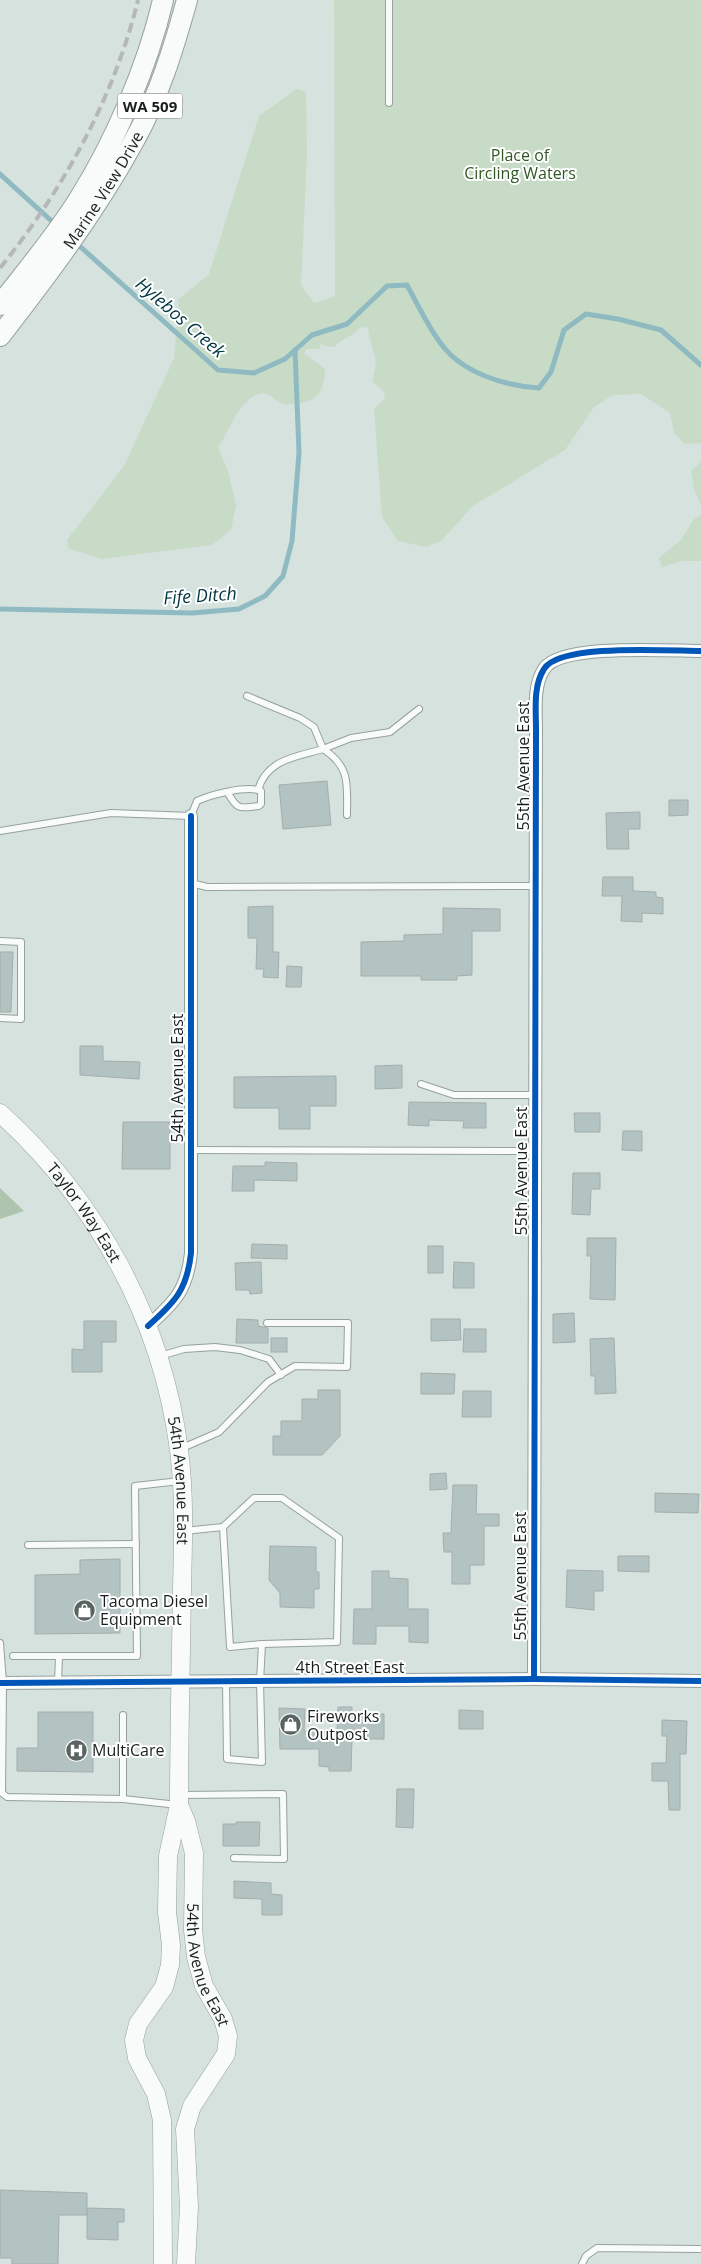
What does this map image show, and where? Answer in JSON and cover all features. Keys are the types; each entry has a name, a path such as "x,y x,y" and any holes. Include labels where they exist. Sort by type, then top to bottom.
{"main road":[{"name":"Marine View Drive","path":"88,202 157,26 163,0"},
{"name":"Marine View Drive","path":"0,336 46,261 136,137 174,50 187,0"},
{"name":"Marine View Drive","path":"0,305 46,261"},
{"name":"Taylor Way East","path":"0,1113 34,1145 79,1199 118,1260 148,1326"},
{"name":"54th Avenue East","path":"148,1326 170,1403 179,1450 183,1531 179,1800 168,1856 166,1912 171,1945 170,1965 164,1987 138,2024 134,2040 137,2058 156,2094 162,2120 163,2264"},
{"name":"54th Avenue East","path":"179,1800 194,1852 193,1930 196,1957 204,1986 224,2019 228,2036 226,2054 192,2106 185,2129 189,2207 186,2264"}],"street":[{"name":"55th Avenue East","path":"534,1679 537,700 540,676 546,665 564,656 589,652 701,651"},
{"name":"54th Avenue East","path":"148,1326 174,1303 186,1282 190,1253 191,816"},
{"name":"4th Street East","path":"2,1683 534,1679 701,1681"}],"lane":[{"path":"389,0 389,103"},
{"path":"248,696 300,718 314,727 323,750 337,758 344,770 347,789 347,815"},
{"path":"258,790 262,777 280,762 323,750 351,738 390,732 419,709"},
{"path":"0,831 111,813 191,816 197,801 228,793 258,790"},
{"path":"228,793 235,806 259,806 261,791 258,790"},
{"path":"190,883 207,887 536,886"},
{"path":"0,941 21,942 21,1018 0,1018"},
{"path":"421,1084 454,1095 535,1095"},
{"path":"190,1150 535,1151"},
{"path":"179,1450 219,1432 268,1382 296,1366 347,1367 348,1323 267,1323"},
{"path":"158,1357 184,1349 215,1347 240,1350 269,1359 281,1375"},
{"path":"14,1656 137,1656 135,1486 182,1481"},
{"path":"183,1531 223,1527 254,1498 282,1498 339,1538 337,1642 262,1644 230,1647 223,1527"},
{"path":"28,1545 136,1544"},
{"path":"0,1643 2,1793 7,1797 179,1800 283,1794 284,1859 234,1858"},
{"path":"226,1682 227,1759 262,1762 260,1682 262,1644"},
{"path":"58,1683 59,1656"},
{"path":"123,1715 123,1799"},
{"path":"582,2264 586,2256 598,2248 701,2249"}],"green space":[{"name":"Place of Circling Waters","path":"334,0 701,0 701,443 685,444 674,433 670,413 641,394 613,395 594,407 565,450 473,506 442,540 427,547 398,541 382,517 374,409 384,399 385,393 372,381 375,358 368,327 360,328 334,347 324,346 321,342 319,349 307,349 304,353 325,369 321,389 314,398 302,403 283,404 263,393 252,397 235,417 218,448 228,471 236,505 231,530 212,545 101,559 68,548 67,540 124,466 174,358 179,299 209,274 259,116 297,89 306,92 307,154 301,285 314,303 335,296"},
{"path":"701,462 701,505 694,489 691,471"},
{"path":"701,515 701,561 682,561 662,567 659,558 681,540 693,520"},
{"path":"0,1188 24,1211 0,1219"}],"building":[{"path":"327,781 331,825 283,829 279,785"},
{"path":"669,800 688,800 688,815 669,816"},
{"path":"640,812 640,829 628,829 629,849 607,849 606,813"},
{"path":"603,877 633,877 633,891 656,892 656,897 663,898 663,914 642,913 642,922 621,921 622,896 602,896"},
{"path":"273,906 273,952 279,952 278,978 263,977 264,969 256,969 257,938 248,938 248,907"},
{"path":"443,908 500,909 500,931 472,931 472,975 457,976 457,980 421,980 421,976 361,976 361,942 404,941 404,935 443,934"},
{"path":"0,952 13,952 11,1012 0,1012"},
{"path":"287,966 302,967 301,987 286,987"},
{"path":"80,1046 103,1046 103,1061 140,1062 139,1079 80,1075"},
{"path":"402,1065 402,1088 375,1089 375,1066"},
{"path":"336,1076 336,1106 310,1106 310,1129 279,1129 279,1108 234,1108 234,1077"},
{"path":"409,1102 486,1103 486,1128 463,1128 464,1121 429,1120 429,1126 408,1125"},
{"path":"574,1113 600,1113 600,1132 575,1132"},
{"path":"123,1122 170,1122 170,1169 122,1169"},
{"path":"623,1131 642,1131 642,1151 622,1150"},
{"path":"265,1162 297,1163 297,1181 254,1180 254,1191 232,1191 233,1166 265,1166"},
{"path":"573,1173 600,1173 600,1189 591,1189 590,1215 572,1214"},
{"path":"587,1238 616,1238 615,1300 590,1299 591,1256 587,1256"},
{"path":"252,1244 287,1245 287,1259 251,1258"},
{"path":"428,1246 443,1246 443,1273 428,1273"},
{"path":"261,1262 262,1293 250,1294 249,1290 236,1290 235,1263"},
{"path":"454,1262 474,1263 474,1288 453,1288"},
{"path":"574,1313 575,1342 553,1343 553,1314"},
{"path":"237,1319 258,1320 258,1326 268,1328 268,1343 236,1343"},
{"path":"431,1319 460,1319 461,1340 431,1341"},
{"path":"84,1321 116,1321 116,1342 102,1342 102,1372 72,1372 72,1349 84,1350"},
{"path":"464,1329 486,1329 486,1352 463,1352"},
{"path":"271,1338 287,1338 287,1352 271,1352"},
{"path":"614,1338 616,1393 595,1394 595,1376 591,1376 590,1339"},
{"path":"421,1373 455,1374 454,1394 421,1394"},
{"path":"318,1390 340,1390 340,1436 322,1455 273,1455 273,1436 281,1436 281,1421 302,1421 302,1399 318,1399"},
{"path":"463,1391 491,1391 491,1417 462,1417"},
{"path":"446,1473 447,1489 430,1490 430,1474"},
{"path":"453,1485 477,1485 476,1514 499,1514 499,1526 484,1526 484,1565 470,1565 470,1584 452,1584 452,1552 444,1552 443,1533 451,1533"},
{"path":"655,1493 699,1494 698,1513 655,1512"},
{"path":"270,1546 316,1547 316,1572 319,1572 319,1589 314,1589 314,1608 280,1607 280,1593 269,1580"},
{"path":"618,1556 649,1556 649,1572 618,1571"},
{"path":"120,1559 120,1633 35,1634 35,1575 80,1574 80,1560"},
{"path":"567,1570 603,1571 603,1591 594,1591 594,1610 566,1607"},
{"path":"372,1571 389,1571 389,1578 408,1579 408,1609 428,1609 428,1643 409,1642 409,1626 376,1626 376,1644 353,1644 354,1609 372,1609"},
{"path":"338,1707 352,1707 352,1713 384,1714 384,1739 352,1739 351,1771 329,1771 329,1767 319,1766 319,1749 280,1749 279,1708 305,1709 304,1731 337,1732"},
{"path":"459,1710 483,1711 483,1729 459,1729"},
{"path":"38,1712 93,1712 93,1772 17,1771 17,1748 38,1748"},
{"path":"662,1720 687,1721 686,1754 680,1754 680,1810 669,1810 668,1781 652,1781 652,1763 666,1763 667,1736 662,1736"},
{"path":"397,1789 414,1789 413,1828 396,1827"},
{"path":"236,1822 260,1822 259,1846 223,1846 223,1824 236,1824"},
{"path":"234,1881 271,1883 271,1894 282,1895 282,1915 262,1915 262,1899 234,1898"},
{"path":"0,2190 87,2193 87,2215 59,2215 58,2264 12,2264 12,2258 0,2258"},
{"path":"87,2208 124,2209 124,2222 118,2222 118,2240 87,2239"}],"waterway":[{"name":"Hylebos Creek","path":"0,174 56,225"},
{"name":"Hylebos Creek","path":"75,242 218,370 254,373 285,359 312,335 347,324 387,286 407,285 432,331 451,355 473,370 499,381 539,388 551,372 564,330 586,314 618,319 661,330 701,365"},
{"name":"Fife Ditch","path":"0,609 192,613 239,609 265,596 283,576 292,541 299,453 295,350"}],"railway":[{"path":"0,268 45,207 84,142 115,72 138,0"}],"cycle path":[{"path":"534,1679 536,706 538,683 544,669 554,661 571,655 617,650 701,651"},
{"path":"148,1326 166,1310 183,1286 191,1253 191,816"},
{"path":"0,1683 534,1679 701,1681"}],"place":[{"name":"Tacoma Diesel Equipment","path":"84,1610"},
{"name":"Fireworks Outpost","path":"291,1725"},
{"name":"MultiCare","path":"76,1750"}]}
